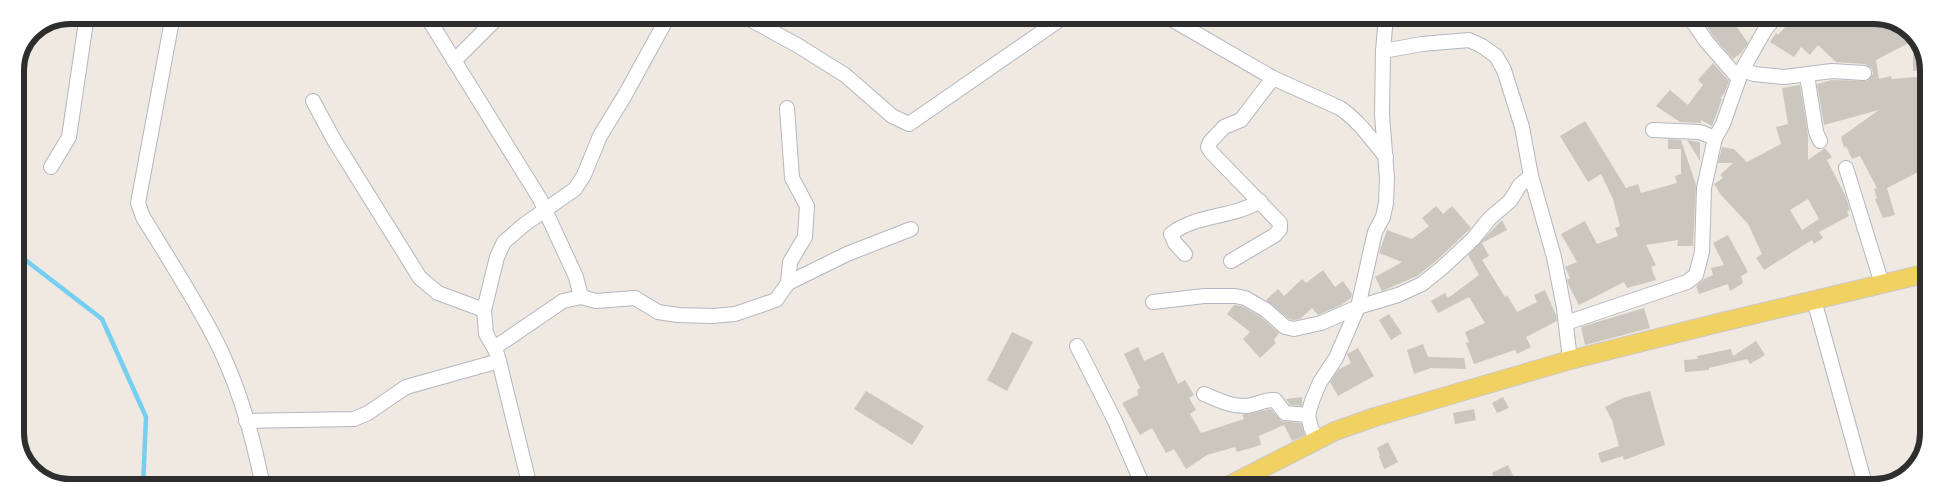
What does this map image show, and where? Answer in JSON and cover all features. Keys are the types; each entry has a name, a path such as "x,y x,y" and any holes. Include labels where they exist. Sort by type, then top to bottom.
{"main road":[{"path":"1241,479 1335,431 1375,417 1570,360 1920,275"}],"street":[{"path":"52,167 69,138 86,24"},
{"path":"171,24 138,203 143,217 214,336 238,394 256,450 261,479"},
{"path":"431,24 546,210 576,277 581,297"},
{"path":"454,61 491,24"},
{"path":"528,479 499,361 486,334 484,310 497,257 504,242 525,224 575,189 584,176 600,136 664,24"},
{"path":"758,24 845,75 892,116 909,124 1053,24"},
{"path":"1180,24 1273,78 1347,112 1386,157"},
{"path":"1317,440 1311,428 1308,414 1320,382 1336,358 1358,307 1375,232 1383,217 1386,203 1388,190 1382,115 1385,24"},
{"path":"1695,24 1706,41 1740,74 1784,77 1832,71 1864,73"},
{"path":"1566,323 1687,282 1696,275 1702,252 1704,188 1715,138 1723,124 1740,74 1770,24"},
{"path":"1383,51 1422,44 1469,40 1496,56 1504,70 1517,111 1531,176 1554,257 1566,323 1570,360"},
{"path":"1807,75 1816,132 1820,141"},
{"path":"1231,261 1275,235 1280,229 1280,223 1208,147 1210,142 1224,127 1241,120 1273,78"},
{"path":"313,101 334,140 420,278 438,293 484,310"},
{"path":"787,108 792,178 806,206 805,237 790,262 788,283"},
{"path":"1654,130 1700,132 1715,138"},
{"path":"1846,168 1882,284"},
{"path":"1153,302 1204,296 1240,297 1266,310 1284,327 1294,329 1321,323 1358,307 1398,296 1422,284 1473,240 1490,218 1510,201 1520,185 1531,176"},
{"path":"1185,254 1175,243 1172,234 1182,226 1248,208 1260,200"},
{"path":"494,348 563,301 581,297 596,301 635,298 658,312 678,315 713,316 736,314 776,300 788,283 847,254 911,229"},
{"path":"1814,300 1864,479"},
{"path":"1077,346 1114,419 1140,479"},
{"path":"246,421 354,419 368,413 406,387 499,361"},
{"path":"1204,394 1226,403 1247,406 1275,400 1285,413 1308,414"}],"building":[{"path":"1705,24 1735,24 1748,43 1741,53 1733,59"},
{"path":"1788,24 1875,24 1889,26 1905,35 1911,42 1876,60 1879,79 1891,76 1892,79 1917,77 1920,104 1920,171 1887,188 1895,215 1883,218 1875,199 1877,198 1874,189 1877,188 1860,156 1852,159 1846,146 1844,148 1841,137 1879,110 1824,125 1817,84 1832,80 1867,81 1873,74 1872,69 1865,64 1836,62 1818,45 1810,55 1801,47 1794,57 1770,42 1776,33 1778,35"},
{"path":"1913,44 1917,52 1920,71 1913,71"},
{"path":"1713,63 1729,81 1724,94 1720,98 1722,99 1712,126 1701,120 1701,123 1680,122 1656,106 1670,90 1688,105 1703,85 1698,80"},
{"path":"1800,85 1808,135 1808,160 1825,148 1832,157 1827,160 1845,195 1850,210 1847,212 1849,216 1819,232 1823,238 1814,244 1812,240 1764,270 1756,258 1762,254 1748,224 1721,195 1714,184 1723,178 1720,175 1733,163 1718,163 1722,147 1734,149 1747,162 1781,144 1776,127 1788,124 1782,88","holes":["1808,199 1819,219 1802,230 1790,210"]},
{"path":"1585,121 1626,188 1638,184 1641,193 1677,183 1675,176 1681,174 1681,149 1668,149 1668,139 1681,140 1696,185 1693,246 1677,246 1678,240 1646,245 1656,265 1651,267 1656,280 1627,288 1624,282 1579,305 1569,286 1567,280 1570,278 1565,267 1577,262 1561,234 1585,221 1597,244 1618,236 1615,228 1620,226 1613,199 1601,174 1588,182 1560,136"},
{"path":"1687,140 1700,142 1700,161"},
{"path":"1436,206 1443,214 1452,206 1471,228 1417,276 1382,291 1375,277 1402,262 1379,253 1387,230 1412,239 1429,226 1422,218"},
{"path":"1502,220 1507,230 1482,243 1489,256 1482,260 1505,297 1507,295 1517,312 1537,302 1534,295 1545,290 1557,321 1526,337 1531,347 1517,354 1515,350 1474,364 1466,343 1469,342 1465,332 1485,323 1469,297 1438,313 1431,301 1445,293 1448,298 1479,275 1468,255"},
{"path":"1728,235 1748,272 1741,276 1743,283 1730,291 1728,284 1699,294 1696,286 1704,279 1713,275 1711,268 1724,265 1713,243"},
{"path":"1323,270 1335,287 1343,281 1352,294 1351,298 1341,305 1318,315 1312,308 1300,319 1294,320 1289,319 1266,300 1278,289 1284,296 1302,279 1306,283"},
{"path":"1234,305 1242,306 1261,317 1279,333 1274,340 1276,343 1260,358 1243,339 1250,332 1227,314"},
{"path":"1644,308 1650,328 1585,345 1581,327"},
{"path":"1389,314 1402,333 1391,340 1379,320"},
{"path":"1012,332 1033,342 1007,391 987,380"},
{"path":"1756,341 1765,355 1750,364 1747,359 1709,368 1709,370 1685,372 1684,360 1698,359 1697,356 1731,349 1733,356"},
{"path":"1423,344 1428,357 1464,358 1466,369 1431,368 1414,374 1407,350"},
{"path":"1138,347 1144,361 1163,352 1178,384 1185,380 1194,395 1189,398 1196,410 1190,414 1201,433 1244,419 1242,415 1271,409 1281,421 1301,423 1305,435 1292,441 1284,425 1259,436 1261,445 1237,452 1235,447 1207,455 1186,469 1174,449 1166,453 1152,428 1140,435 1122,403 1138,395 1137,390 1140,388 1124,354"},
{"path":"1358,348 1374,376 1338,396 1330,382 1338,370 1351,363 1347,354"},
{"path":"866,391 924,426 912,445 854,409"},
{"path":"1650,391 1665,445 1624,460 1623,456 1601,463 1598,453 1619,446 1612,420 1605,407 1623,398"},
{"path":"1302,397 1302,406 1290,405 1286,399"},
{"path":"1503,397 1509,408 1497,413 1492,403"},
{"path":"1474,409 1476,420 1455,424 1453,413"},
{"path":"1388,442 1398,462 1384,469 1377,448"},
{"path":"1508,465 1515,479 1495,479 1492,473"}],"waterway":[{"path":"24,259 102,319 146,417 143,479"}]}
